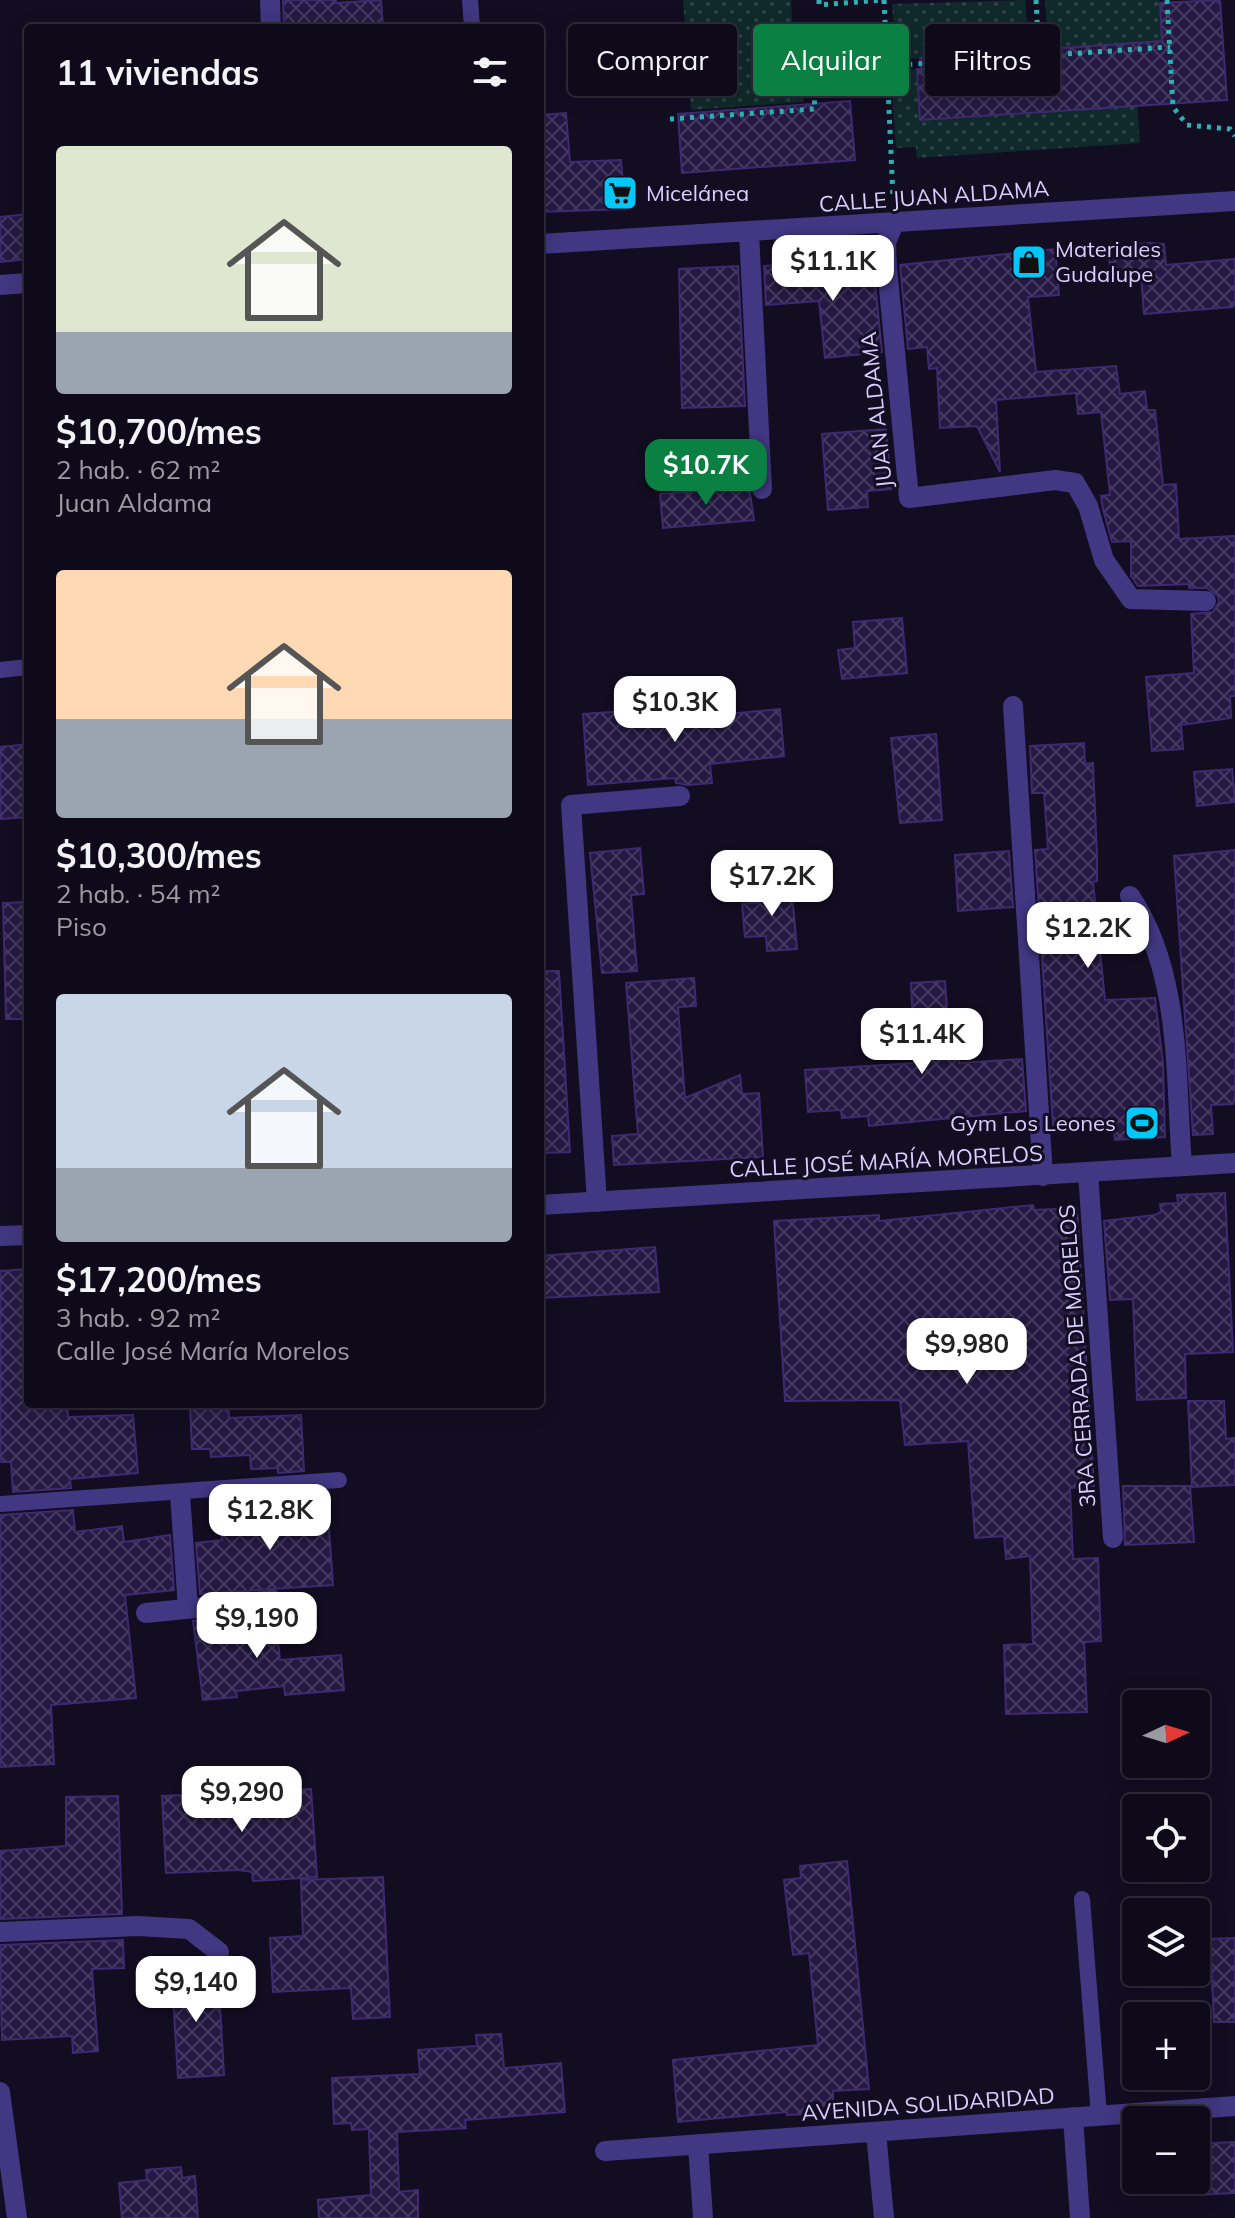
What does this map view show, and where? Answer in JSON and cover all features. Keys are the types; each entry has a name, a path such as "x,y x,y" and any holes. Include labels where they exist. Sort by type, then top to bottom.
{"street":[{"path":"270,0 271,24"},
{"name":"CALLE JUAN ALDAMA","path":"544,244 1235,201"},
{"name":"JUAN ALDAMA","path":"894,223 886,242 887,268 909,498 1055,480 1075,483 1088,506 1104,560 1131,599 1206,601"},
{"path":"749,233 762,489"},
{"path":"0,285 24,283"},
{"path":"1013,706 1043,1176"},
{"path":"597,1202 571,805 680,796"},
{"path":"1130,896 1146,919 1167,979 1182,1166"},
{"name":"CALLE JOSÉ MARÍA MORELOS","path":"544,1205 1235,1163"},
{"name":"3RA CERRADA DE MORELOS","path":"1088,1172 1113,1538"},
{"path":"0,1236 24,1235"},
{"path":"180,1494 188,1608"},
{"path":"146,1613 273,1600"},
{"path":"0,1932 138,1926 189,1929 219,1952"},
{"path":"0,2092 17,2218"},
{"name":"AVENIDA SOLIDARIDAD","path":"605,2151 1235,2106"},
{"path":"1073,2117 1080,2218"},
{"path":"876,2132 884,2218"},
{"path":"698,2145 703,2218"}],"lane":[{"path":"470,0 472,24"},
{"path":"0,670 24,667"},
{"path":"0,1504 180,1494 339,1480"},
{"path":"1082,1899 1099,2115"}],"path":[{"path":"819,0 819,5 883,0 884,24"},
{"path":"1036,0 1037,24"},
{"path":"1167,0 1173,107 1187,125 1230,129 1235,136"},
{"path":"1060,55 1170,47"},
{"path":"670,119 815,109 814,96"},
{"path":"888,96 892,187"}],"green space":[{"path":"683,0 791,0 792,24 753,24 753,96 803,96 803,102 691,110 690,96 737,96 737,24 685,24"},
{"path":"1025,0 1027,24 925,24 925,58 909,59 909,24 893,24 892,4"},
{"path":"1045,0 1159,0 1162,41 1060,48 1060,24 1046,24"},
{"path":"917,69 920,119 1137,104 1140,143 917,158 916,147 896,148 892,96 909,96 909,70"}],"building":[{"path":"283,0 336,0 336,3 381,0 383,24 284,24"},
{"path":"1220,0 1227,100 920,120 917,69 921,69 920,58 925,58 925,96 1060,96 1060,48 1162,41 1160,3"},
{"path":"850,101 855,160 682,173 678,114"},
{"path":"566,113 570,162 621,160 625,209 544,212 544,115"},
{"path":"24,214 24,259 0,262 0,217"},
{"path":"1164,244 1166,265 1235,259 1233,307 1144,314 1141,274 1111,278 1108,247"},
{"path":"1055,249 1059,295 1028,297 1036,372 1116,366 1120,394 1145,391 1147,410 1155,410 1163,485 1176,484 1179,539 1235,536 1235,696 1230,696 1231,718 1181,725 1183,749 1152,751 1146,677 1194,673 1191,614 1213,612 1219,602 1218,596 1207,588 1189,588 1189,584 1138,586 1131,576 1131,541 1112,542 1103,509 1101,496 1110,495 1101,412 1078,414 1076,393 996,400 1000,472 977,426 940,428 937,368 929,369 927,347 908,349 900,265"},
{"path":"873,262 882,352 825,358 819,301 766,305 764,266 789,264 789,271"},
{"path":"738,266 745,406 682,408 679,269"},
{"path":"886,429 891,489 867,491 868,507 828,510 822,434"},
{"path":"749,487 754,520 663,528 660,494"},
{"path":"902,618 907,673 842,679 838,650 855,648 853,622"},
{"path":"685,707 687,718 780,709 784,756 710,764 712,783 687,785 676,783 675,778 588,785 583,714"},
{"path":"936,734 942,820 900,823 891,738"},
{"path":"1084,743 1085,764 1093,763 1097,881 1093,882 1105,1000 1155,998 1163,1063 1165,1137 1115,1140 1114,1122 1053,1125 1035,850 1048,849 1044,793 1032,793 1030,746"},
{"path":"24,744 24,817 0,819 0,747"},
{"path":"1232,769 1235,802 1197,806 1194,772"},
{"path":"640,848 644,894 631,895 637,971 602,973 590,853"},
{"path":"1235,850 1235,1096 1233,1104 1211,1105 1213,1134 1193,1135 1174,856"},
{"path":"1009,851 1013,907 958,911 955,855"},
{"path":"791,883 797,949 767,951 766,936 745,937 742,904 762,902 760,885"},
{"path":"24,902 24,1019 6,1019 3,903"},
{"path":"544,971 559,971 570,1152 544,1153"},
{"path":"694,978 696,1006 678,1007 685,1098 740,1075 742,1094 759,1093 763,1157 614,1165 612,1136 638,1134 626,983"},
{"path":"945,981 947,1010 956,1009 959,1063 1022,1059 1026,1111 869,1126 868,1116 842,1118 841,1110 808,1112 805,1070 915,1063 911,983"},
{"path":"1225,1193 1233,1352 1185,1354 1186,1398 1137,1400 1133,1299 1110,1300 1104,1221 1155,1215 1161,1212 1160,1204 1178,1203 1177,1195"},
{"path":"1033,1205 1034,1210 1077,1208 1094,1486 1070,1488 1073,1559 1098,1558 1101,1641 1084,1642 1087,1712 1006,1714 1004,1645 1033,1644 1030,1556 1006,1559 1004,1536 975,1538 968,1441 905,1445 900,1400 785,1401 774,1221 879,1215 879,1221"},
{"path":"655,1247 659,1292 544,1298 544,1256"},
{"path":"24,1269 24,1408 67,1408 68,1417 133,1415 138,1473 70,1479 71,1488 13,1492 11,1462 0,1462 0,1271"},
{"path":"1188,1401 1224,1401 1226,1439 1235,1438 1235,1485 1192,1487"},
{"path":"190,1408 228,1408 229,1418 301,1415 304,1471 278,1473 278,1468 251,1469 250,1455 211,1457 210,1449 192,1449"},
{"path":"1123,1486 1190,1486 1194,1542 1125,1545"},
{"path":"305,1493 305,1503 327,1502 333,1585 200,1594 196,1543 222,1540 221,1525 280,1520 279,1495"},
{"path":"73,1510 75,1532 122,1526 124,1542 170,1535 174,1590 125,1595 136,1698 51,1705 54,1764 0,1767 0,1515"},
{"path":"275,1613 280,1660 341,1655 344,1690 285,1695 284,1686 236,1691 237,1697 203,1700 193,1621"},
{"path":"311,1789 317,1877 253,1881 252,1872 238,1870 166,1873 162,1796"},
{"path":"118,1796 122,1914 0,1919 0,1851 66,1846 66,1797"},
{"path":"847,1861 869,2089 833,2091 833,2113 787,2115 787,2112 678,2122 673,2060 818,2045 809,1953 793,1955 784,1880 801,1878 800,1866"},
{"path":"383,1877 390,2017 353,2019 351,1988 273,1992 270,1938 303,1936 301,1880"},
{"path":"1235,1938 1235,2022 1214,2022 1210,1939"},
{"path":"123,1940 124,1968 92,1969 98,2051 73,2053 72,2036 2,2040 0,1945"},
{"path":"205,1962 208,2005 220,2005 224,2075 178,2078 171,1964"},
{"path":"501,2034 504,2068 561,2063 565,2112 465,2120 466,2128 397,2132 399,2192 418,2190 418,2218 319,2218 318,2200 371,2195 369,2129 352,2130 351,2123 334,2124 332,2078 420,2074 418,2050 477,2046 476,2035"},
{"path":"1235,2142 1235,2193 1196,2195 1210,2194 1210,2143"},
{"path":"181,2167 182,2178 195,2176 198,2218 122,2218 119,2183 147,2180 146,2170"}],"place":[{"name":"Micelánea","path":"620,193"},
{"name":"Materiales Gudalupe","path":"1029,262"},
{"name":"Gym Los Leones","path":"1142,1123"}]}
